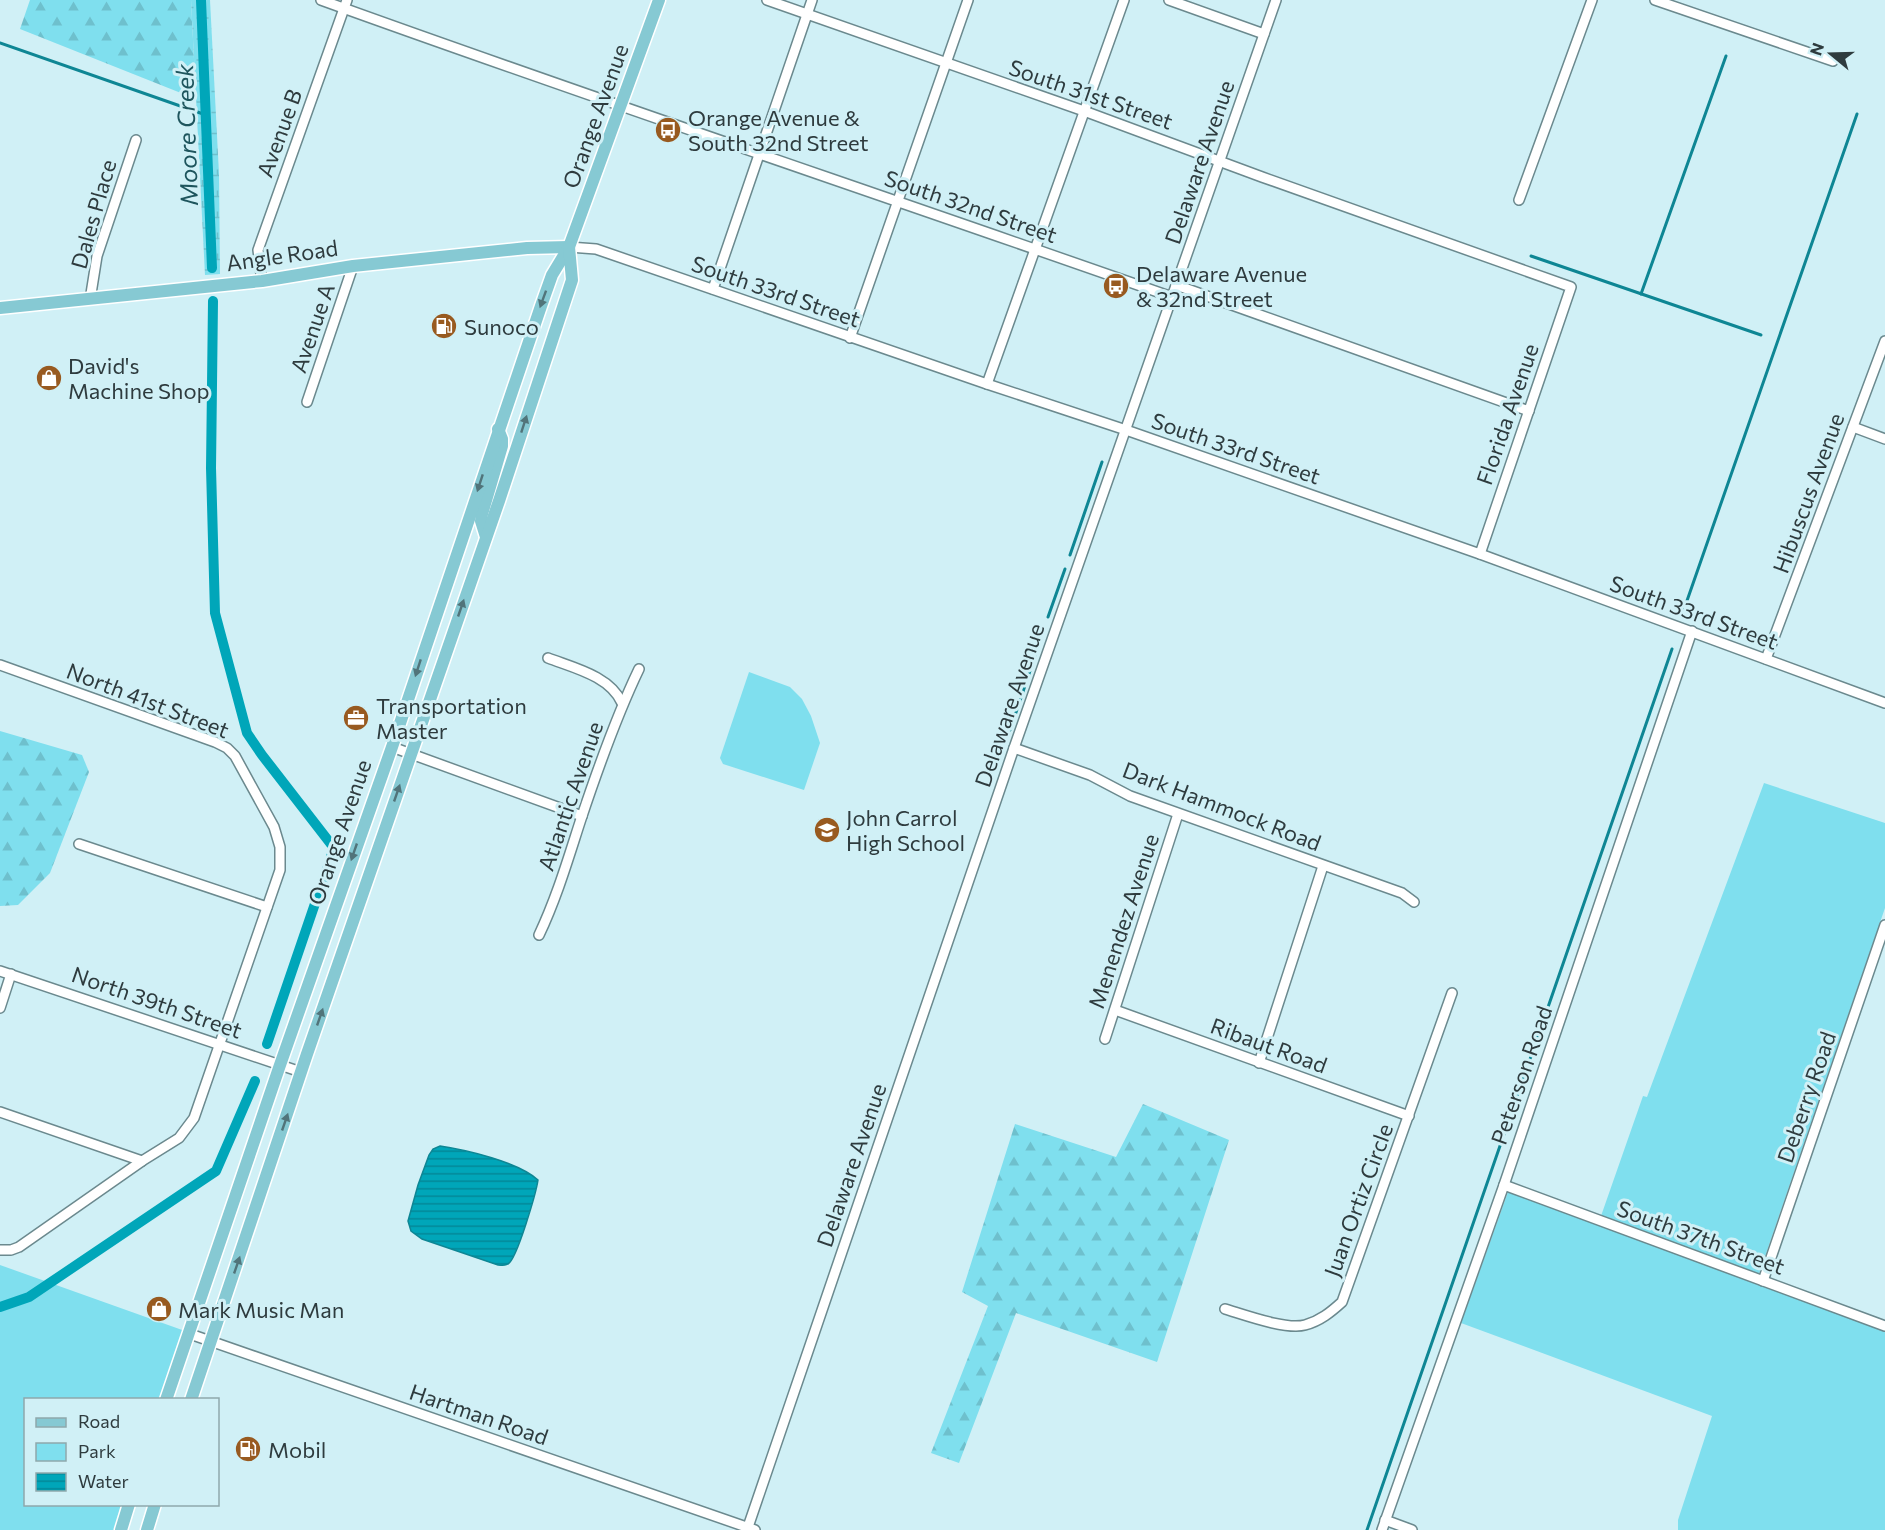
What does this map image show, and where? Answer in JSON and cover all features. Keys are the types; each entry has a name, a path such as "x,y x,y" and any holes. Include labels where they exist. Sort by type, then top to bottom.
{"main road":[{"name":"Orange Avenue","path":"167,1398 280,1065 392,747 552,275 569,247 659,0"},
{"name":"Orange Avenue","path":"192,1398 572,280 569,247"},
{"name":"Angle Road","path":"0,308 262,281 353,266 527,248 569,247"},
{"path":"486,537 481,521 502,446 498,429"},
{"path":"121,1530 128,1506"},
{"path":"147,1530 154,1506"}],"street":[{"name":"South 32nd Street","path":"321,0 346,4 621,107 760,153 1172,297"},
{"name":"South 31st Street","path":"767,0 1084,111 1272,181 1571,287"},
{"path":"713,289 812,0"},
{"path":"850,338 968,0"},
{"path":"987,384 1124,0"},
{"path":"1169,0 1264,34"},
{"name":"Delaware Avenue","path":"751,1529 1014,748 1276,0"},
{"path":"1520,200 1592,0"},
{"path":"1655,0 1833,61"},
{"name":"Avenue B","path":"262,281 258,250 346,4"},
{"name":"Dales Place","path":"90,300 100,246 136,140"},
{"name":"South 33rd Street","path":"569,247 596,249 850,338 1126,430 1480,554 1885,703"},
{"name":"Avenue A","path":"307,402 353,266"},
{"path":"1176,285 1529,411"},
{"name":"Florida Avenue","path":"1480,554 1571,287"},
{"name":"Hibuscus Avenue","path":"1767,659 1885,341"},
{"path":"1853,427 1885,439"},
{"name":"Peterson Road","path":"1383,1525 1504,1185 1692,631"},
{"path":"548,658 600,679 613,688 622,703"},
{"name":"North 41st Street","path":"0,665 215,742 226,748 235,756 274,827 280,848 280,870 194,1118 179,1138 19,1246 11,1250 0,1250"},
{"name":"Atlantic Avenue","path":"539,935 557,896 582,816 622,703 639,669"},
{"path":"392,747 582,816"},
{"name":"Dark Hammock Road","path":"1014,748 1090,775 1130,796 1178,814 1402,893 1414,902"},
{"name":"Menendez Avenue","path":"1104,1039 1178,814"},
{"path":"79,844 267,907"},
{"path":"1259,1063 1323,866"},
{"name":"Deberry Road","path":"1763,1281 1885,925"},
{"name":"North 39th Street","path":"0,970 301,1072"},
{"path":"0,1008 11,974"},
{"name":"Juan Ortiz Circle","path":"1225,1309 1275,1323 1304,1326 1327,1316 1342,1302 1452,993"},
{"name":"Ribaut Road","path":"1115,1010 1409,1116"},
{"path":"0,1112 142,1161"},
{"name":"South 37th Street","path":"1504,1185 1885,1326"},
{"name":"Hartman Road","path":"190,1334 751,1529"},
{"path":"1383,1525 1412,1530"}],"green space":[{"path":"30,0 191,0 196,99 20,29"},
{"path":"191,0 210,0 219,174 220,274 205,275"},
{"path":"749,672 790,687 802,699 811,716 820,743 804,790 723,764 720,758"},
{"path":"0,731 82,755 89,772 50,873 18,905 0,906"},
{"path":"1764,783 1885,823 1885,908 1759,1274 1601,1216 1643,1096 1647,1097"},
{"path":"1143,1104 1229,1140 1157,1362 1016,1313 959,1463 931,1453 988,1306 962,1292 1015,1124 1116,1157"},
{"path":"1508,1192 1885,1331 1885,1530 1678,1530 1678,1520 1712,1416 1461,1323"},
{"path":"0,1265 185,1331 160,1398 24,1398 24,1506 123,1506 115,1530 0,1530"}],"water":[{"path":"440,1146 464,1150 505,1162 538,1180 521,1239 508,1264 498,1265 422,1239 411,1231 408,1221 418,1185 429,1155 433,1149"}],"waterway":[{"name":"Moore Creek","path":"201,0 212,268"},
{"path":"0,43 206,115"},
{"path":"1641,294 1726,56"},
{"path":"1682,615 1857,114"},
{"path":"1531,256 1761,335"},
{"path":"213,301 211,468 215,613 247,733 334,848 267,1044"},
{"path":"1070,555 1102,462"},
{"path":"1048,617 1065,569"},
{"path":"1367,1530 1672,649"},
{"path":"1010,730 1037,650"},
{"path":"0,1307 29,1297 216,1171 255,1081"}],"place":[{"name":"Orange Avenue & South 32nd Street","path":"668,130"},
{"name":"Delaware Avenue & 32nd Street","path":"1116,286"},
{"name":"Sunoco","path":"444,326"},
{"name":"David's Machine Shop","path":"49,378"},
{"name":"Transportation Master","path":"356,718"},
{"name":"John Carrol High School","path":"827,830"},
{"name":"Mark Music Man","path":"159,1309"},
{"name":"Mobil","path":"248,1449"}]}
